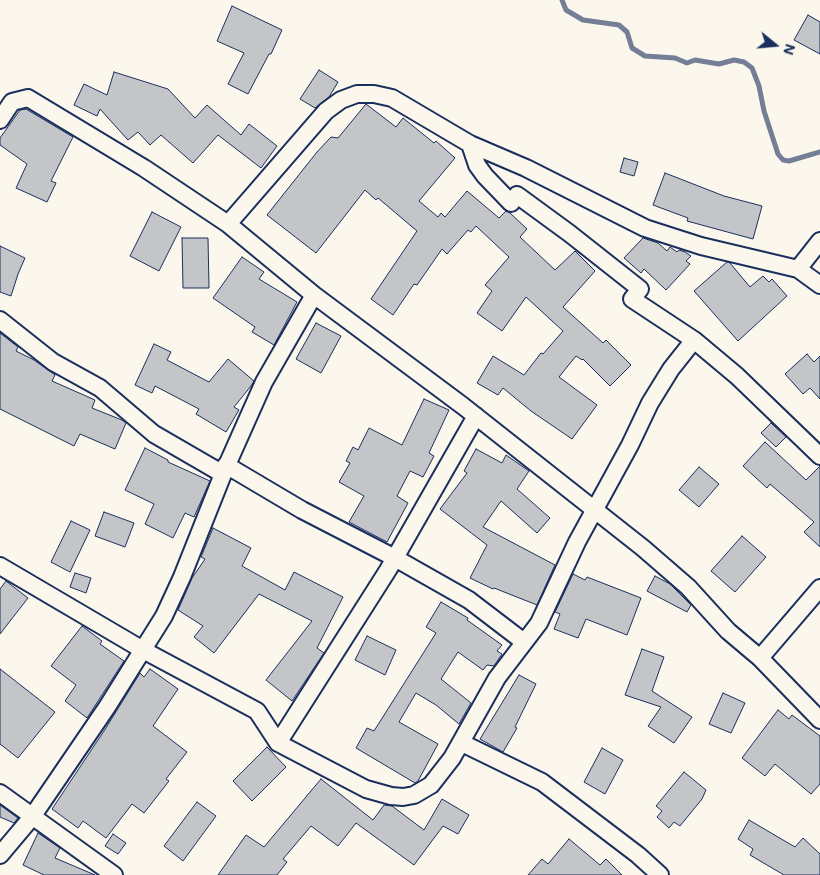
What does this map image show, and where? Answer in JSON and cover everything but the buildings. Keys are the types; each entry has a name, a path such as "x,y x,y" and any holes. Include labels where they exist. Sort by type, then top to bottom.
{"street":[{"path":"228,224 326,111 341,100 357,94 374,94 392,98 470,144 526,168 645,228 701,246 798,269 820,286"},
{"path":"0,120 12,102 28,98 144,168 228,224 314,295 476,416 596,509 688,587 728,631 760,658 820,720"},
{"path":"470,144 476,165 511,203 517,195 640,289 632,299 694,340 737,376 820,456"},
{"path":"798,269 820,241"},
{"path":"0,855 32,817 107,707 164,616 264,382 314,295"},
{"path":"0,320 53,362 100,388 154,434 395,558 470,600 524,642"},
{"path":"0,566 143,650 257,712 278,743 366,789 391,796 403,797 414,795 431,785 462,743 497,678 539,623 650,403 671,369 694,340"},
{"path":"278,743 395,558 476,416"},
{"path":"760,658 820,588"},
{"path":"462,743 542,782 638,855 660,875"},
{"path":"0,793 114,875"}],"waterway":[{"path":"562,0 566,10 583,20 619,25 627,32 632,48 645,56 675,58 687,63 695,60 719,64 734,60 744,62 752,68 778,154 783,160 789,161 820,152"}]}
